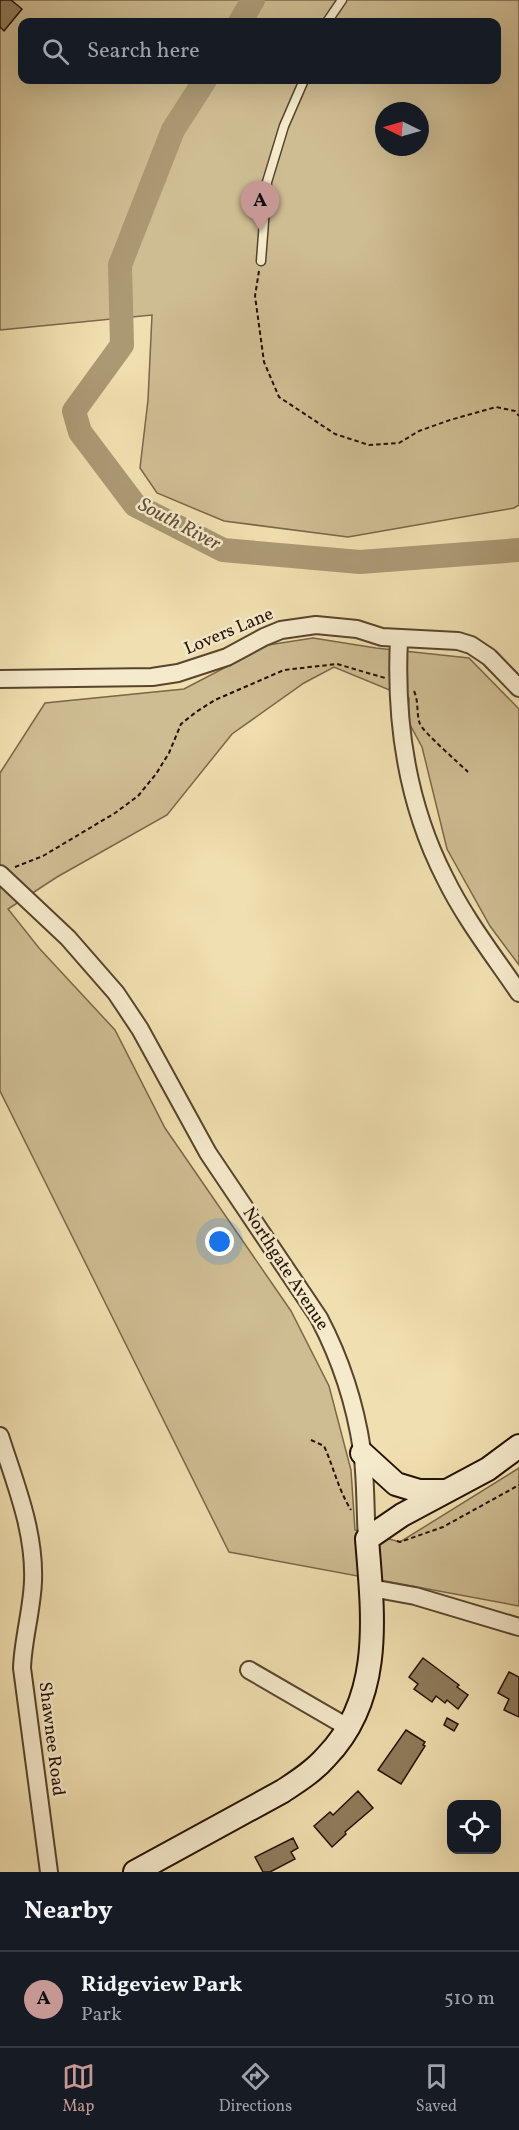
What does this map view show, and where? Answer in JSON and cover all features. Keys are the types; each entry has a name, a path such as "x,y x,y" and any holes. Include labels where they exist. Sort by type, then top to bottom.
{"street":[{"name":"Lovers Lane","path":"0,679 152,677 178,673 227,657 264,637 295,627 316,625 339,626 399,639 458,641 471,645 489,657 519,688"},
{"path":"399,639 397,681 402,737 415,802 430,847 462,908 519,993"},
{"name":"Northgate Avenue","path":"5,872 95,967 116,993 140,1029 208,1153 319,1318 333,1346 346,1381 362,1453 371,1588 371,1659 368,1682 349,1728 326,1758 306,1776 283,1791 135,1872"},
{"name":"Shawnee Road","path":"0,1436 30,1533 33,1582 22,1668 49,1872"},
{"path":"367,1539 402,1515 488,1469 519,1446"},
{"path":"362,1453 396,1484 420,1491 445,1491"},
{"path":"371,1588 415,1596 519,1627"},
{"path":"249,1670 349,1728"}],"lane":[{"path":"330,18 342,0"},
{"path":"261,261 267,182 284,126 302,84"}],"path":[{"path":"261,261 255,296 264,362 279,397 335,434 369,445 399,443 419,431 496,407 515,411 519,416"},
{"path":"5,872 43,856 115,813 138,796 169,753 181,724 196,712 215,700 284,670 337,664 405,684 415,692 418,699 417,714 421,727 468,772"}],"shaded area":[{"path":"0,0 519,0 519,505 514,508 348,537 224,521 157,493 140,468 148,400 152,315 0,330"},
{"path":"313,638 376,648 469,658 519,709 519,965 490,926 447,849 422,747 408,721 409,698 334,667 304,683 232,734 167,815 57,877 8,909 39,948 115,1030 165,1128 291,1311 329,1386 351,1470 355,1530 400,1542 519,1468 519,1606 229,1552 0,1091 0,773 45,703 184,689 268,645"}],"building":[{"path":"0,0 11,0 22,9 4,31 0,27"},
{"path":"423,1658 459,1685 457,1687 468,1695 458,1709 447,1700 445,1703 436,1696 432,1702 414,1689 418,1684 409,1677"},
{"path":"509,1672 519,1677 519,1717 504,1710 509,1699 498,1693"},
{"path":"447,1718 458,1724 454,1731 444,1725"},
{"path":"406,1730 425,1742 423,1745 425,1746 401,1784 378,1770"},
{"path":"358,1791 373,1808 345,1832 346,1834 332,1847 314,1826 330,1812 333,1815"},
{"path":"293,1838 298,1848 291,1852 295,1859 270,1872 263,1872 255,1857"}],"waterway":[{"name":"South River","path":"242,18 253,0"},
{"name":"South River","path":"202,84 173,130 120,265 122,345 74,411 80,432 135,505 223,550 360,562 519,550"}],"place":[{"name":"Ridgeview Park","path":"260,231"}]}
